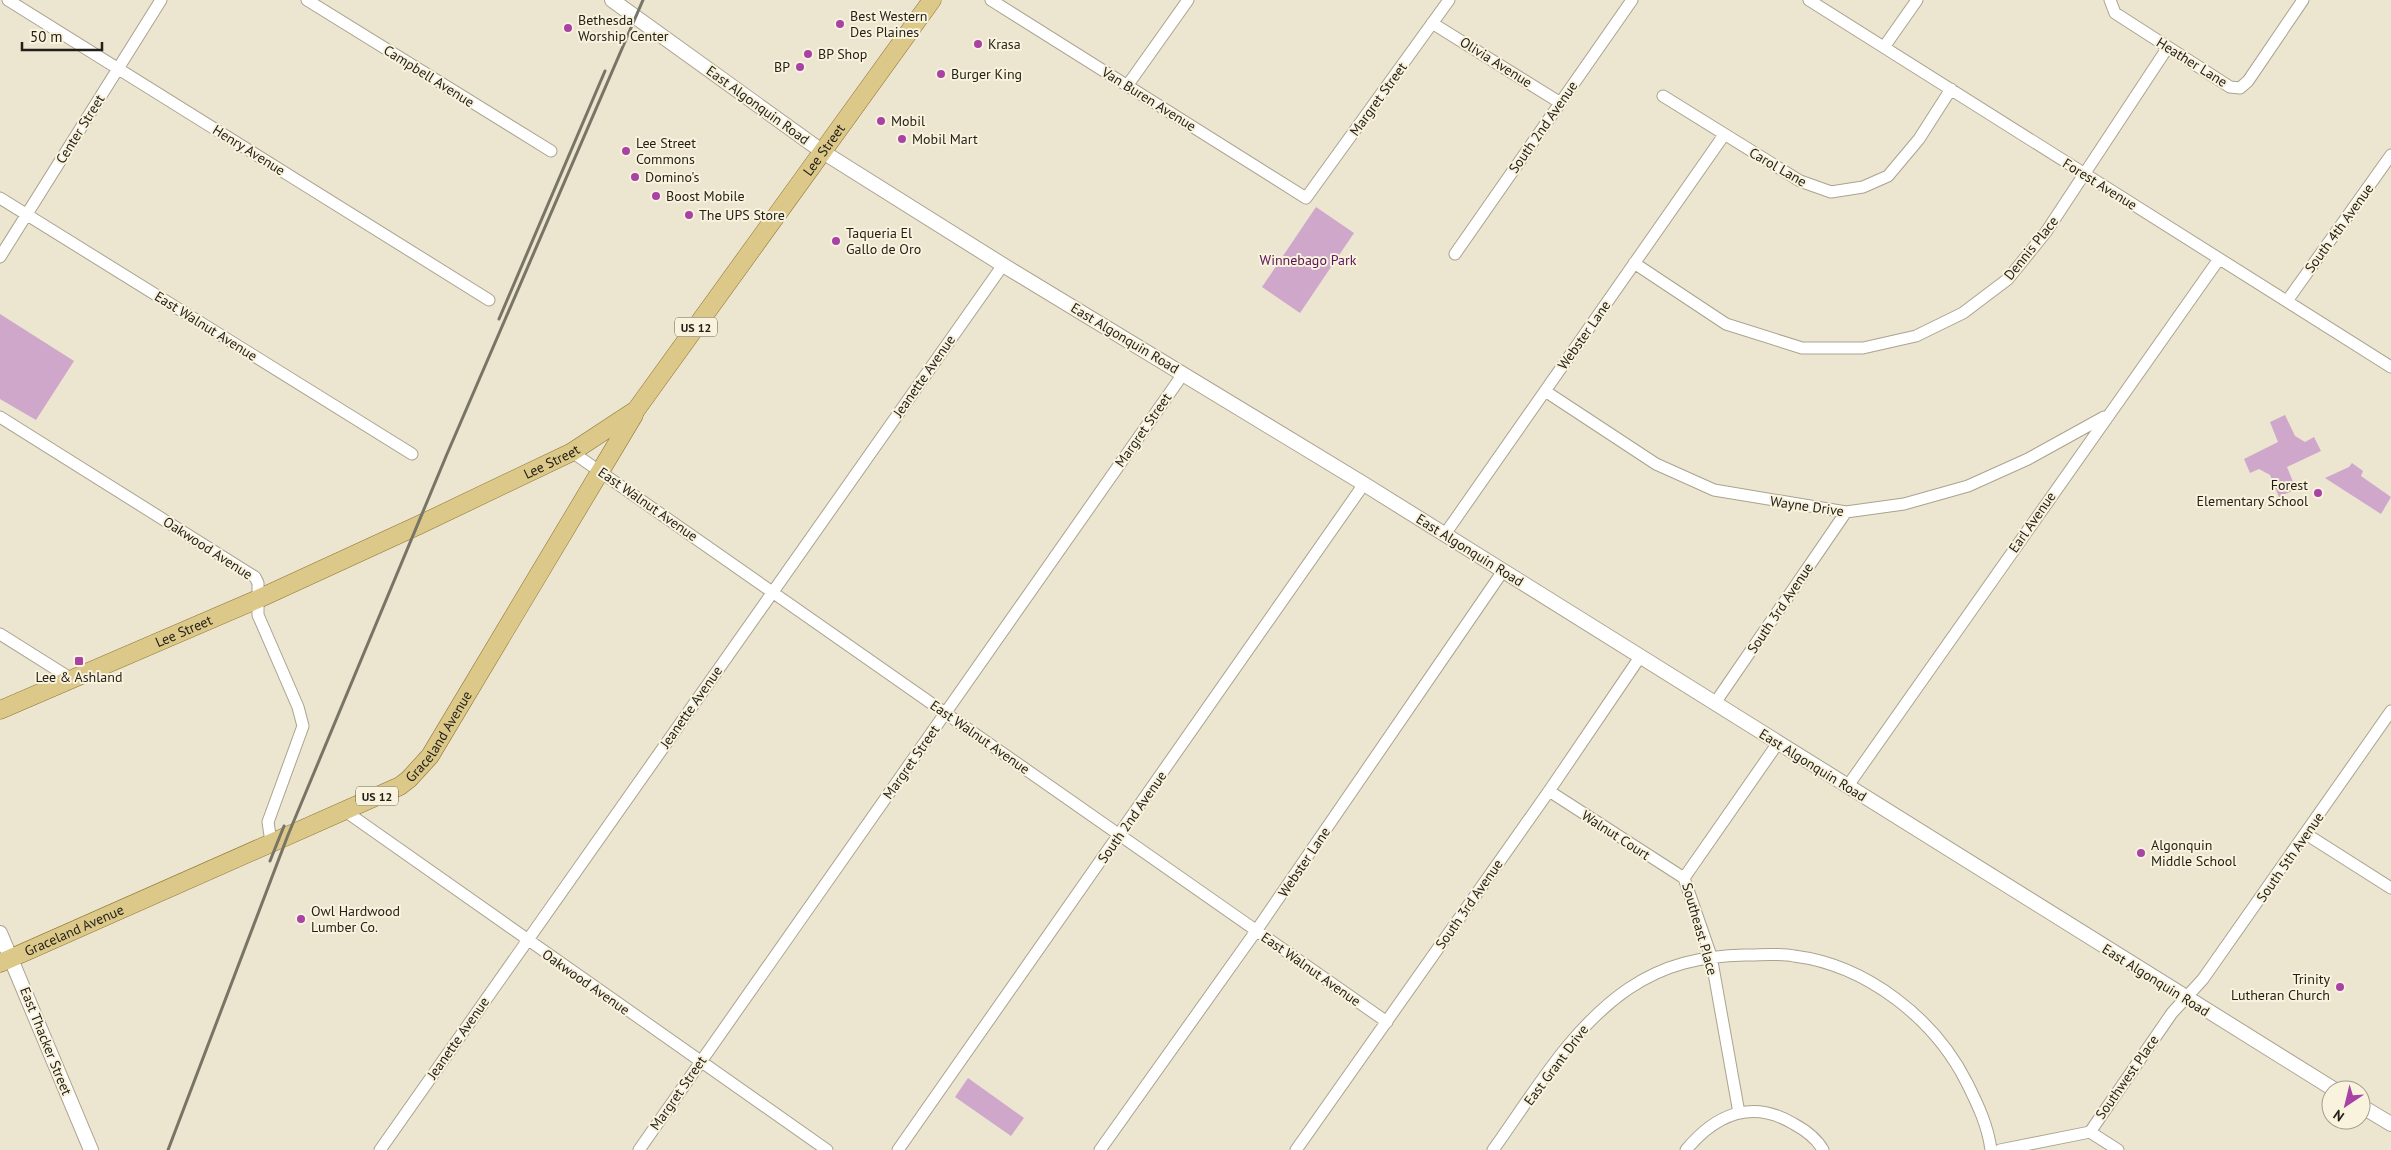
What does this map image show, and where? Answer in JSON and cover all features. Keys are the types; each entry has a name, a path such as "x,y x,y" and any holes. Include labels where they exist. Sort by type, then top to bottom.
{"main road":[{"name":"Lee Street","path":"0,710 70,678 258,599 572,452 636,410 932,0"},
{"name":"Graceland Avenue","path":"6,960 271,842 345,812 400,786 409,779 430,756 636,410"}],"street":[{"name":"Henry Avenue","path":"8,0 489,300"},
{"name":"Center Street","path":"0,257 161,0"},
{"name":"Campbell Avenue","path":"307,0 551,152"},
{"name":"East Algonquin Road","path":"612,0 823,152 1003,265 1445,534 2321,1081"},
{"name":"Van Buren Avenue","path":"991,0 1306,198"},
{"path":"1127,86 1188,0"},
{"name":"Margret Street","path":"1306,198 1449,0"},
{"name":"South 2nd Avenue","path":"1454,254 1632,0"},
{"name":"Forest Avenue","path":"1809,0 2391,367"},
{"path":"1884,47 1917,0"},
{"name":"Heather Lane","path":"2110,2 2114,13 2230,87 2240,88 2248,81 2303,0"},
{"name":"Olivia Avenue","path":"1432,23 1560,102"},
{"name":"Dennis Place","path":"1634,263 1726,324 1802,348 1863,348 1916,336 1963,313 2008,279 2046,232 2168,47"},
{"name":"Carol Lane","path":"1663,96 1724,135 1813,187 1832,192 1849,191 1888,176 1918,139 1951,90"},
{"name":"Webster Lane","path":"1445,534 1724,135"},
{"name":"South 4th Avenue","path":"2287,302 2391,155"},
{"name":"East Walnut Avenue","path":"0,198 412,454"},
{"name":"Earl Avenue","path":"1848,787 2107,415 2219,258"},
{"name":"Jeanette Avenue","path":"380,1150 1003,265"},
{"name":"Margret Street","path":"639,1150 1183,374"},
{"name":"Wayne Drive","path":"1544,391 1656,464 1714,490 1846,512 1904,504 1968,486 2028,459 2107,415"},
{"name":"Oakwood Avenue","path":"0,417 255,577 258,615 298,707 303,726 268,822 271,842"},
{"name":"East Walnut Avenue","path":"572,452 1387,1022"},
{"name":"South 2nd Avenue","path":"898,1150 1364,484"},
{"name":"South 3rd Avenue","path":"1715,703 1846,512"},
{"name":"Webster Lane","path":"1100,1150 1256,931 1503,571"},
{"path":"0,634 70,678"},
{"name":"South 3rd Avenue","path":"1296,1150 1549,791 1640,657"},
{"name":"South 5th Avenue","path":"2186,998 2203,979 2391,712"},
{"name":"Southeast Place","path":"1739,1113 1711,956 1684,878 1778,743"},
{"name":"Walnut Court","path":"1549,791 1684,878"},
{"name":"Oakwood Avenue","path":"345,812 827,1150"},
{"path":"2306,834 2391,888"},
{"name":"East Thacker Street","path":"0,934 6,960 90,1150"},
{"name":"East Grant Drive","path":"1493,1150 1585,1024 1628,989 1652,976 1668,968 1711,956 1795,956 1824,963 1856,975 1884,991 1914,1014 1938,1038 1962,1072 1989,1133 1991,1150"},
{"name":"Southwest Place","path":"2000,1150 2090,1132 2172,1012 2186,998"},
{"path":"2371,1112 2391,1124"},
{"path":"1686,1150 1710,1124 1739,1113 1767,1114 1786,1119 1803,1129 1820,1144 1822,1150"},
{"path":"2090,1132 2118,1150"}],"green space":[{"name":"Winnebago Park","path":"1316,207 1354,233 1300,313 1262,287"},
{"path":"0,314 74,361 36,420 0,399"},
{"path":"2285,415 2295,436 2305,442 2314,437 2321,451 2287,467 2296,489 2279,497 2270,475 2259,469 2250,473 2244,459 2278,442 2270,422"},
{"path":"2352,463 2363,471 2361,476 2391,497 2381,514 2325,478 2349,467"},
{"path":"968,1078 1024,1118 1011,1136 955,1097"}],"railway":[{"path":"168,1150 288,835 447,454 643,0"},
{"path":"499,319 605,71"},
{"path":"270,861 284,826"}],"place":[{"name":"Best Western Des Plaines","path":"840,24"},
{"name":"Bethesda Worship Center","path":"568,28"},
{"name":"Krasa","path":"978,44"},
{"name":"BP Shop","path":"808,54"},
{"name":"BP","path":"800,67"},
{"name":"Burger King","path":"941,74"},
{"name":"Mobil","path":"881,121"},
{"name":"Mobil Mart","path":"902,139"},
{"name":"Lee Street Commons","path":"626,151"},
{"name":"Domino's","path":"635,177"},
{"name":"Boost Mobile","path":"656,196"},
{"name":"The UPS Store","path":"689,215"},
{"name":"Taqueria El Gallo de Oro","path":"836,241"},
{"name":"Forest Elementary School","path":"2318,493"},
{"name":"Lee & Ashland","path":"79,661"},
{"name":"Algonquin Middle School","path":"2141,853"},
{"name":"Owl Hardwood Lumber Co.","path":"301,919"},
{"name":"Trinity Lutheran Church","path":"2340,987"}]}
